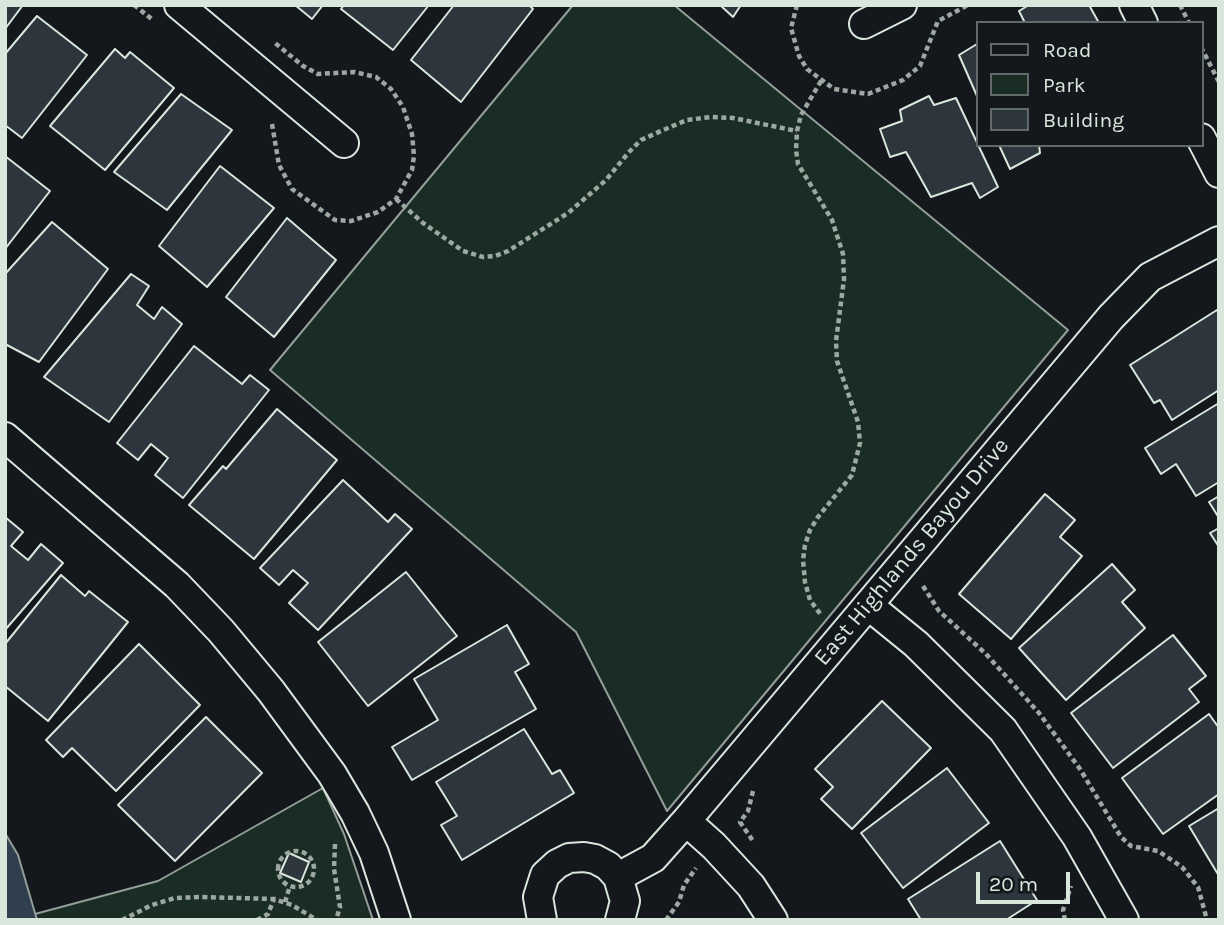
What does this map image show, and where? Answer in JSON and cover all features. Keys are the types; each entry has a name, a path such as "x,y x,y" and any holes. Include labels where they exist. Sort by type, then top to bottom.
{"street":[{"path":"179,5 344,143"},
{"path":"864,24 902,5"},
{"path":"1134,5 1142,21"},
{"path":"1203,142 1219,173"},
{"name":"East Highlands Bayou Drive","path":"618,877 653,858 686,821 1111,317 1150,277 1219,241"},
{"path":"5,437 177,584 271,691 332,774 355,813 373,853 396,920"},
{"path":"868,605 916,644 1003,730 1077,837 1124,920"},
{"path":"686,821 714,846 751,886 773,920"},
{"path":"541,920 539,888 545,875 556,864 569,858 584,857 608,866 618,877 625,901 620,920"}],"path":[{"path":"134,5 156,23"},
{"path":"797,5 791,28 793,39 807,69 834,89 868,94 903,80 920,66 939,21 968,5"},
{"path":"1180,5 1188,21"},
{"path":"267,36 303,66 318,74 354,72 376,77 391,89 403,107 414,145 412,170 396,199 378,212 361,219 334,220 292,189 279,165 274,128 268,115"},
{"path":"1203,51 1219,82"},
{"path":"821,81 802,115 797,131 796,150 798,164 832,220 843,254 844,279 836,341 837,361 858,422 860,443 852,475 810,530 803,560 810,600 818,612 842,635"},
{"path":"396,199 445,240 463,251 483,257 495,256 508,251 568,212 606,180 642,140 687,120 733,118 797,131"},
{"path":"892,625 928,577"},
{"path":"923,586 939,611 986,654 1039,713 1080,769 1121,837 1131,846 1158,851 1182,867 1198,887 1207,920"},
{"path":"754,787 748,810 740,822 759,851"},
{"path":"334,835 334,869 340,907 336,920"},
{"path":"292,851 306,853 314,864 314,873 304,885 290,886 281,881 278,874 279,861 292,851"},
{"path":"285,902 290,886"},
{"path":"122,920 152,905 175,898 274,899 285,902 317,920"},
{"path":"257,920 268,914 274,899"}],"green space":[{"path":"573,5 674,5 1068,330 667,811 576,632 270,370"},
{"path":"323,788 344,834 373,920 37,920 35,914 158,881"}],"water":[{"path":"5,833 18,855 37,920 5,920"}],"building":[{"path":"5,5 23,5 5,29"},
{"path":"295,5 323,5 312,19"},
{"path":"344,5 429,5 393,50 341,9"},
{"path":"454,5 529,5 533,9 461,102 411,60"},
{"path":"720,5 741,5 733,17"},
{"path":"1029,5 1089,5 1098,21 1024,21 1019,11"},
{"path":"37,16 87,55 22,138 5,125 5,54"},
{"path":"976,45 976,94 959,55"},
{"path":"115,49 125,58 130,52 174,88 105,170 50,126"},
{"path":"181,94 232,130 167,210 114,172"},
{"path":"929,96 934,105 956,98 976,140 976,147 979,147 998,187 980,198 972,183 931,197 906,152 890,157 880,129 902,121 900,110"},
{"path":"1000,147 1039,147 1040,153 1010,169"},
{"path":"5,156 50,191 5,249"},
{"path":"220,166 274,208 207,287 159,246"},
{"path":"287,218 336,260 274,337 226,297"},
{"path":"52,222 108,269 39,362 5,344 5,274"},
{"path":"131,274 149,286 137,305 154,319 162,307 182,324 109,422 44,377"},
{"path":"1217,310 1219,390 1172,420 1160,400 1154,403 1130,365"},
{"path":"194,346 242,384 250,375 269,390 183,498 155,475 168,458 151,444 138,460 117,443"},
{"path":"1219,403 1219,482 1196,496 1176,464 1161,474 1145,448"},
{"path":"277,409 337,460 254,559 189,505 223,466 226,469"},
{"path":"343,480 388,522 395,514 412,529 318,630 289,603 308,583 293,570 279,585 260,568"},
{"path":"1045,494 1075,520 1060,537 1082,556 1011,639 959,594"},
{"path":"1219,496 1219,518 1209,502"},
{"path":"5,517 23,532 11,546 28,560 41,544 63,563 5,630"},
{"path":"1219,528 1219,547 1210,533"},
{"path":"1112,564 1135,590 1122,602 1145,628 1066,700 1019,648"},
{"path":"406,572 457,636 368,706 318,642"},
{"path":"61,575 85,596 89,591 128,622 48,721 5,686 5,644"},
{"path":"507,625 529,664 515,672 536,709 412,780 392,747 438,720 414,679"},
{"path":"1173,635 1206,676 1189,689 1199,702 1113,768 1071,713"},
{"path":"139,644 200,705 116,791 72,748 63,757 46,740"},
{"path":"882,701 931,748 852,829 821,799 833,787 815,769"},
{"path":"1209,714 1219,728 1219,794 1163,834 1122,778"},
{"path":"206,717 262,773 175,861 118,805"},
{"path":"524,729 552,774 560,770 574,793 462,860 441,825 457,816 436,782"},
{"path":"947,768 989,823 903,888 861,833"},
{"path":"1219,808 1219,876 1189,826"},
{"path":"1000,841 1037,900 1006,920 921,920 908,899"},
{"path":"289,853 309,862 301,882 280,873"}]}
